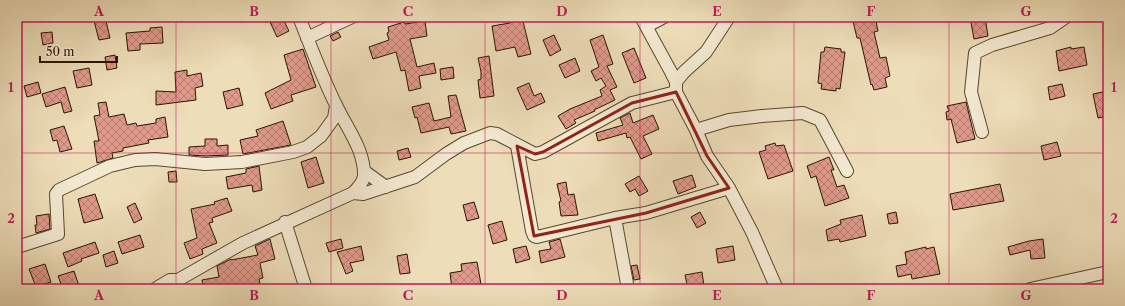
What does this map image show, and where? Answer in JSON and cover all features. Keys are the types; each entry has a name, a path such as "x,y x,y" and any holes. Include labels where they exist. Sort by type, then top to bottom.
{"street":[{"path":"155,289 172,284 243,243 285,222 353,193 360,186 364,178 364,171 359,151 336,106 299,17"},
{"path":"308,38 352,17"},
{"path":"664,17 644,22 676,87 707,156 729,188 752,232 777,289"},
{"path":"353,193 363,194 415,177 446,154 482,135 490,133 497,134 517,146 535,154 543,152 632,103 676,87 684,72 706,52 729,17"},
{"path":"982,132 971,92 975,52 992,45 1050,28 1066,17"},
{"path":"17,247 54,237 58,234 56,194 59,190 110,166 135,160 155,159 205,164 242,162 293,152 307,147 320,136 334,118 336,106"},
{"path":"696,130 729,120 803,113 820,120 847,171"},
{"path":"517,146 534,236 537,237 615,218 646,213 729,188"},
{"path":"364,171 386,187"},
{"path":"615,218 628,289"},
{"path":"285,222 306,289"},
{"path":"1030,289 1108,272"}],"highlighted area":[{"path":"676,92 707,156 729,188 646,213 534,236 517,146 535,154 543,152 632,103"}],"building":[{"path":"93,17 105,17 110,38 99,40"},
{"path":"282,17 289,31 277,37 270,22"},
{"path":"509,17 522,17 531,54 518,57 515,47 496,51 492,26 510,23"},
{"path":"852,17 875,17 878,31 874,32 880,58 886,57 890,76 885,78 887,87 874,90 872,84 871,85 860,38 857,38"},
{"path":"970,17 985,17 988,36 974,39"},
{"path":"425,21 427,36 410,39 417,67 434,63 436,73 419,76 421,88 409,91 405,70 401,71 396,52 373,59 369,47 389,40 387,33 389,32 388,27 404,22 405,24"},
{"path":"162,27 163,43 140,44 140,50 128,51 126,33 150,31 150,28"},
{"path":"52,32 53,43 43,45 41,33"},
{"path":"338,32 341,37 333,41 330,36"},
{"path":"554,35 561,50 550,56 543,40"},
{"path":"603,35 613,64 607,66 617,87 610,90 615,100 574,120 576,123 566,129 558,116 570,109 602,96 600,90 606,86 601,78 596,81 591,71 599,67 590,40"},
{"path":"825,47 841,49 841,52 845,52 840,89 836,88 836,91 821,89 822,84 818,83 821,52 824,52"},
{"path":"1071,47 1071,49 1084,47 1087,65 1059,71 1056,51"},
{"path":"634,48 646,78 634,83 622,53"},
{"path":"303,49 316,87 291,95 293,101 271,109 265,93 291,80 284,55"},
{"path":"115,55 117,68 107,70 105,57"},
{"path":"489,56 494,96 480,98 478,80 481,79 481,72 478,58"},
{"path":"575,58 580,71 565,78 559,65"},
{"path":"453,67 454,78 441,80 440,69"},
{"path":"89,68 92,85 77,88 73,71"},
{"path":"187,70 187,76 201,73 203,86 195,88 196,100 156,105 156,91 176,92 175,72"},
{"path":"38,82 41,93 27,97 24,86"},
{"path":"529,83 534,96 541,93 545,102 527,110 517,88"},
{"path":"1062,84 1065,96 1050,100 1048,87"},
{"path":"65,87 72,111 64,113 61,102 46,107 42,94"},
{"path":"239,88 243,105 227,109 223,92"},
{"path":"1108,91 1108,116 1098,118 1093,94"},
{"path":"456,95 466,131 451,134 449,127 421,133 417,117 415,118 412,107 429,103 434,121 451,117 448,96"},
{"path":"106,102 109,117 124,114 127,125 136,123 137,126 156,123 156,119 165,117 168,137 148,140 149,143 123,148 123,151 112,153 113,158 97,163 94,141 99,141 94,116 100,115 98,103"},
{"path":"966,102 975,139 957,143 951,119 947,120 946,112 949,111 947,106"},
{"path":"630,113 633,123 653,115 659,129 643,136 652,154 641,159 630,137 627,138 626,133 598,141 596,133 623,125 620,118"},
{"path":"283,121 291,145 243,154 240,140 258,136 256,130"},
{"path":"64,126 72,149 60,152 57,140 53,141 50,130"},
{"path":"205,139 217,139 217,146 228,145 228,155 189,155 189,147 205,146"},
{"path":"1057,142 1061,156 1044,160 1041,146"},
{"path":"775,143 776,146 784,145 793,171 768,179 759,152 766,150 765,146"},
{"path":"408,148 411,157 399,160 397,151"},
{"path":"316,157 324,183 308,188 301,162"},
{"path":"829,157 834,170 831,170 837,187 844,185 849,198 825,206 816,176 811,178 807,166"},
{"path":"259,166 262,190 253,192 252,185 228,189 226,177 246,173 246,169"},
{"path":"176,171 177,182 169,182 168,172"},
{"path":"692,175 696,187 678,194 673,181"},
{"path":"639,176 648,191 639,196 635,189 630,192 625,184"},
{"path":"566,182 568,195 574,194 578,215 561,216 559,202 561,201 557,184"},
{"path":"1000,184 1004,201 953,210 950,194"},
{"path":"95,194 103,218 84,223 78,199"},
{"path":"227,198 232,211 212,218 213,222 209,223 217,243 202,249 203,254 190,259 184,243 197,238 191,209 215,204 214,202"},
{"path":"474,202 479,218 467,221 463,205"},
{"path":"135,203 142,219 134,223 127,207"},
{"path":"700,212 706,223 697,228 691,217"},
{"path":"896,212 898,223 889,224 887,214"},
{"path":"49,214 50,229 36,233 36,216"},
{"path":"862,215 866,236 840,242 839,239 828,241 826,230 841,224 840,220"},
{"path":"502,221 507,240 493,244 488,225"},
{"path":"140,235 144,247 122,254 118,242"},
{"path":"270,239 275,259 260,263 263,278 259,279 261,289 204,289 202,280 219,277 217,266 231,259 258,255 255,246"},
{"path":"341,239 343,248 329,252 326,243"},
{"path":"560,239 565,257 541,263 539,251 551,249 549,242"},
{"path":"1043,239 1045,258 1031,259 1030,250 1010,255 1008,247"},
{"path":"95,242 99,253 81,259 82,261 68,267 63,253"},
{"path":"361,246 364,260 350,263 353,271 346,274 337,252"},
{"path":"526,246 530,259 516,263 513,249"},
{"path":"733,246 735,260 718,263 716,249"},
{"path":"926,247 926,249 934,247 940,274 912,279 911,274 898,277 896,266 907,264 905,252"},
{"path":"114,251 118,263 106,267 103,255"},
{"path":"407,254 410,273 400,274 397,256"},
{"path":"477,262 481,284 452,289 450,273 462,271 461,264"},
{"path":"45,264 51,282 36,287 29,269"},
{"path":"637,265 640,279 634,280 631,266"},
{"path":"74,271 80,289 63,289 58,276"},
{"path":"702,272 704,286 688,289 685,275"}]}
